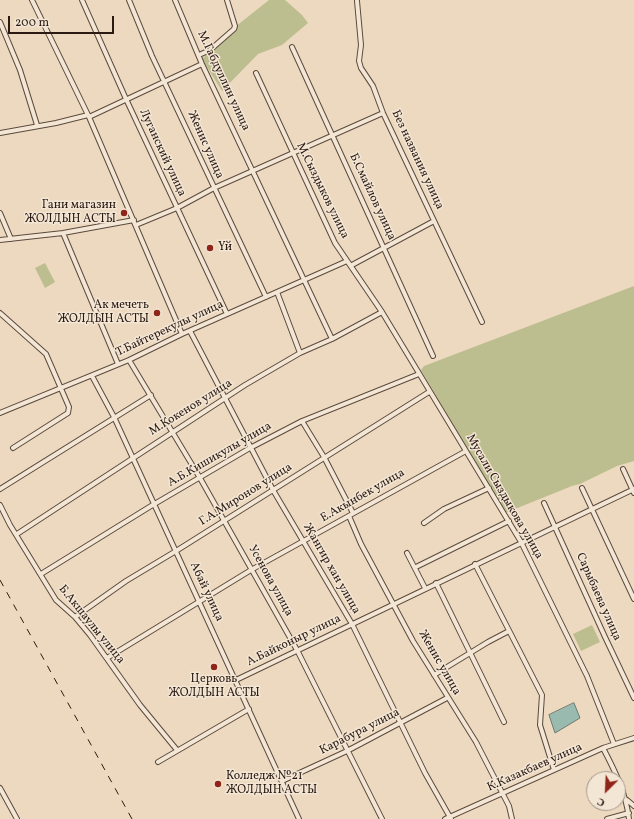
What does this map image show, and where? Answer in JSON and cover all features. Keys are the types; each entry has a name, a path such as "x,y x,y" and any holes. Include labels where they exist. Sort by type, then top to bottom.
{"street":[{"path":"32,0 89,116 182,334"},
{"name":"Луганский улица","path":"82,0 126,99 227,314"},
{"name":"Женис улица","path":"129,0 152,56 166,81 214,188 266,297"},
{"name":"М.Габдуллин улица","path":"175,0 202,64 254,170 332,339"},
{"path":"198,55 210,50 234,29 235,26 226,0"},
{"name":"Без названия улица","path":"357,1 361,45 359,61 361,68 373,86 383,112 482,322"},
{"path":"0,22 20,70 37,125"},
{"name":"Б.Смайлов улица","path":"292,47 314,100 332,135 433,356"},
{"path":"0,133 89,116 202,64"},
{"name":"М.Сыздыков улица","path":"256,73 335,243 347,261 352,265 382,312"},
{"path":"136,225 177,208 214,188 293,154 383,112"},
{"path":"0,213 11,239"},
{"path":"0,240 63,233 134,220"},
{"path":"352,265 434,221"},
{"path":"63,233 118,364"},
{"name":"Т.Байтерекулы улица","path":"0,413 129,360 182,334 347,261"},
{"path":"277,292 300,353"},
{"name":"М.Кокенов улица","path":"17,534 245,385 300,353 332,339 382,312"},
{"name":"Мусали Сыздыкова улица","path":"382,312 521,542 587,676 614,744"},
{"path":"0,313 46,354 69,407 68,413 13,448"},
{"name":"Жангир хан улица","path":"190,331 224,400 273,490 352,624 400,723 450,818"},
{"name":"Усенова улица","path":"129,360 173,431 225,520 251,570 297,650 382,819"},
{"name":"А.Б.Кишикулы улица","path":"41,574 154,504 250,448 302,421 419,374"},
{"name":"Абай улица","path":"92,376 114,417 299,819"},
{"name":"Г.А.Миронов улица","path":"75,617 126,581 176,552 429,392"},
{"path":"0,489 151,395"},
{"name":"Женис улица","path":"302,421 324,457 351,515 360,544 394,603 413,641 447,698 476,742 509,806 512,819"},
{"name":"Е.Акынбек улица","path":"107,658 251,570 351,515 377,498 466,450"},
{"path":"623,469 633,490"},
{"path":"424,523 444,509 489,488"},
{"path":"582,488 634,599"},
{"name":"А.Байконыр улица","path":"236,680 521,542 633,490"},
{"name":"Сарыбаева улица","path":"544,503 604,638 634,698"},
{"name":"Б.Акшаулы улица","path":"0,505 56,600 75,617 107,658 140,705 177,750"},
{"path":"416,567 509,521"},
{"path":"407,553 416,567 425,588"},
{"path":"476,564 542,695 540,724 554,770"},
{"path":"436,583 504,722"},
{"path":"434,675 509,631"},
{"name":"Карабура улица","path":"282,781 347,751 447,698"},
{"path":"158,762 249,709"},
{"name":"К.Казакбаев улица","path":"445,819 604,748 634,738"},
{"path":"604,748 615,771"},
{"path":"0,788 18,819"},
{"path":"626,800 634,806"},
{"path":"626,800 629,819"},
{"path":"607,819 629,813"}],"green space":[{"path":"269,0 285,0 302,15 308,23 282,45 258,54 222,91 202,59 240,23"},
{"path":"45,263 55,282 45,288 35,268"},
{"path":"634,286 634,461 617,466 580,484 505,513 421,370 424,366"},
{"path":"592,625 600,642 581,651 573,634"}],"water":[{"path":"574,703 580,718 555,733 549,715"}],"railway":[{"path":"0,580 132,819"}],"place":[{"name":"Гани магазин ЖОЛДЫН АСТЫ","path":"124,213"},
{"name":"Үй","path":"210,248"},
{"name":"Ак мечеть ЖОЛДЫН АСТЫ","path":"157,313"},
{"name":"Церковь ЖОЛДЫН АСТЫ","path":"214,667"},
{"name":"Колледж №21 ЖОЛДЫН АСТЫ","path":"218,784"}]}
